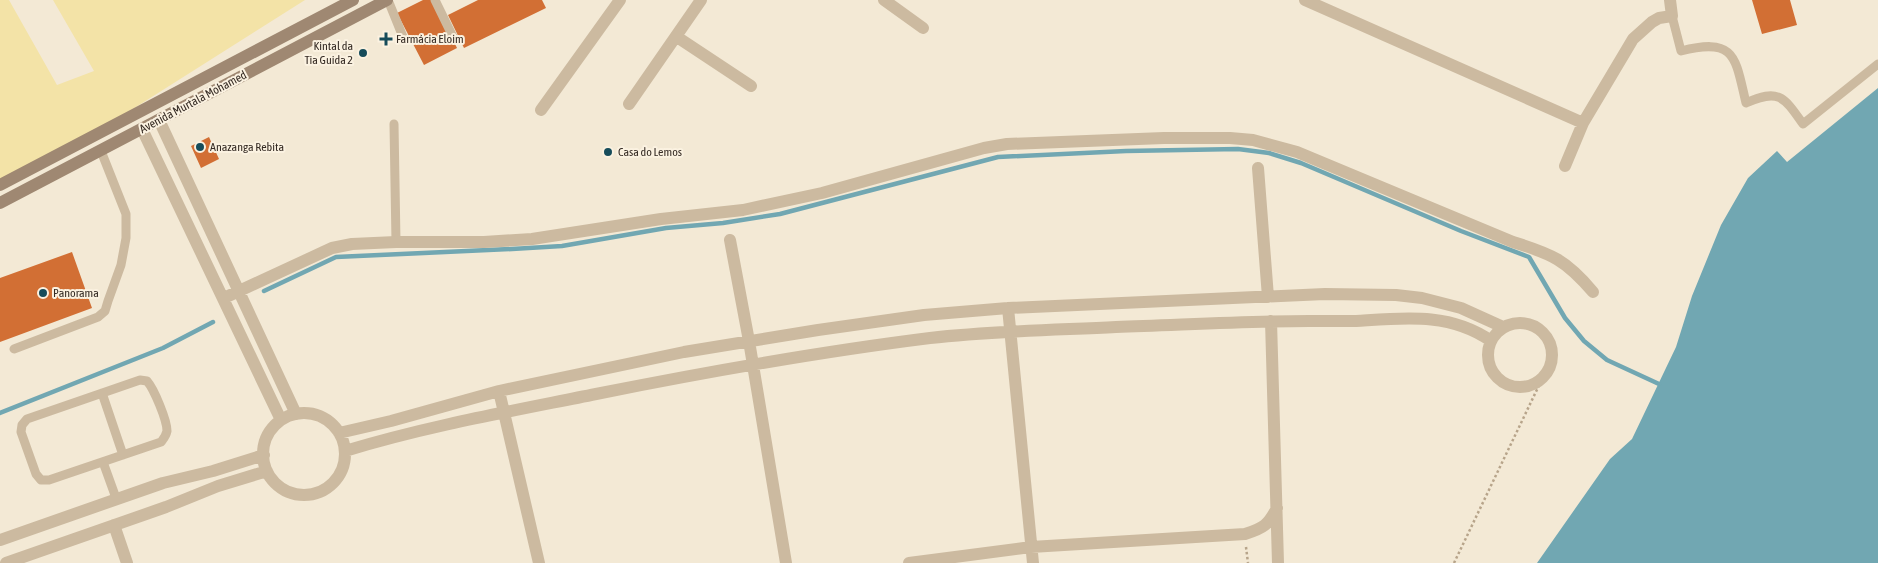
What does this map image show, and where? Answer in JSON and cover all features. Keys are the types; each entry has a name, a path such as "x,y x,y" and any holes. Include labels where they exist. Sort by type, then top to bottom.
{"street":[{"name":"Avenida Murtala Mohamed","path":"0,185 352,0"},
{"name":"Avenida Murtala Mohamed","path":"0,204 387,0"},
{"path":"541,110 620,0"},
{"path":"629,104 700,0"},
{"path":"884,0 899,4 923,28"},
{"path":"1305,0 1583,123"},
{"path":"1565,166 1583,123 1639,32 1659,18 1672,16 1670,0"},
{"path":"676,37 751,86"},
{"path":"159,120 296,414"},
{"path":"142,129 281,420"},
{"path":"224,298 332,248 352,244 484,242 532,239 661,219 743,210 822,192 984,148 1007,144 1230,138 1253,140 1296,152 1513,242 1558,258 1577,273 1593,292"},
{"path":"1258,168 1268,297"},
{"path":"730,240 786,563"},
{"path":"339,433 392,421 498,391 684,352 924,315 1008,308 1326,294 1396,295 1422,298 1461,308 1503,328"},
{"path":"1008,308 1033,563"},
{"path":"345,451 396,436 504,412 688,376 931,338 1010,332 1271,321 1353,321 1416,318 1439,320 1468,328 1491,341"},
{"path":"1271,321 1278,563"},
{"path":"1511,324 1527,324 1541,330 1548,338 1552,348 1552,358 1544,377 1535,383 1525,386 1514,386 1504,382 1495,375 1490,366 1488,356 1494,335 1503,328 1511,324"},
{"path":"498,391 539,563"},
{"path":"296,414 315,415 333,425 339,433 345,451 340,475 332,485 321,491 296,494 284,489 274,481 267,470 264,445 268,435 281,420 296,414"},
{"path":"0,540 164,482 213,471 264,456"},
{"path":"6,563 267,470"},
{"path":"909,563 1032,547 1245,534 1258,530 1269,523 1277,508"},
{"path":"114,525 127,563"}],"lane":[{"path":"387,0 403,37"},
{"path":"435,0 453,37"},
{"path":"1672,16 1681,51 1703,46 1716,46 1727,51 1736,62 1746,103 1764,95 1776,95 1791,106 1804,124 1878,64"},
{"path":"394,124 396,242"},
{"path":"14,349 98,317 104,310 121,265 126,238 126,214 101,151"},
{"path":"140,380 147,381 152,386 167,428 166,436 161,442 123,455 49,480 41,480 36,474 21,432 22,425 27,419 140,380"},
{"path":"102,394 123,455"},
{"path":"103,462 116,498"}],"path":[{"path":"1454,563 1544,377"}],"sand":[{"path":"0,0 9,0 57,85 94,71 53,0 305,0 87,138 0,185"}],"water":[{"path":"1878,88 1878,563 1537,563 1610,459 1632,439 1676,347 1692,296 1721,225 1748,178 1777,151 1787,162"}],"building":[{"path":"423,0 433,0 457,48 424,65 397,13"},
{"path":"478,0 542,0 546,8 464,48 448,15"},
{"path":"1752,0 1790,0 1797,25 1762,34"},
{"path":"209,137 219,159 201,168 191,146"},
{"name":"Panorama","path":"72,252 92,308 0,342 0,278"}],"waterway":[{"path":"264,291 336,257 562,246 666,228 723,223 780,214 998,157 1126,151 1238,149 1269,153 1301,163 1461,231 1529,257 1565,318 1584,341 1607,360 1659,384"},
{"path":"0,413 163,348 213,322"}],"place":[{"name":"Farmácia Eloim","path":"386,39"},
{"name":"Kintal da Tia Guida 2","path":"363,53"},
{"name":"Anazanga Rebita","path":"200,147"},
{"name":"Casa do Lemos","path":"608,152"},
{"name":"Panorama","path":"43,293"}]}
